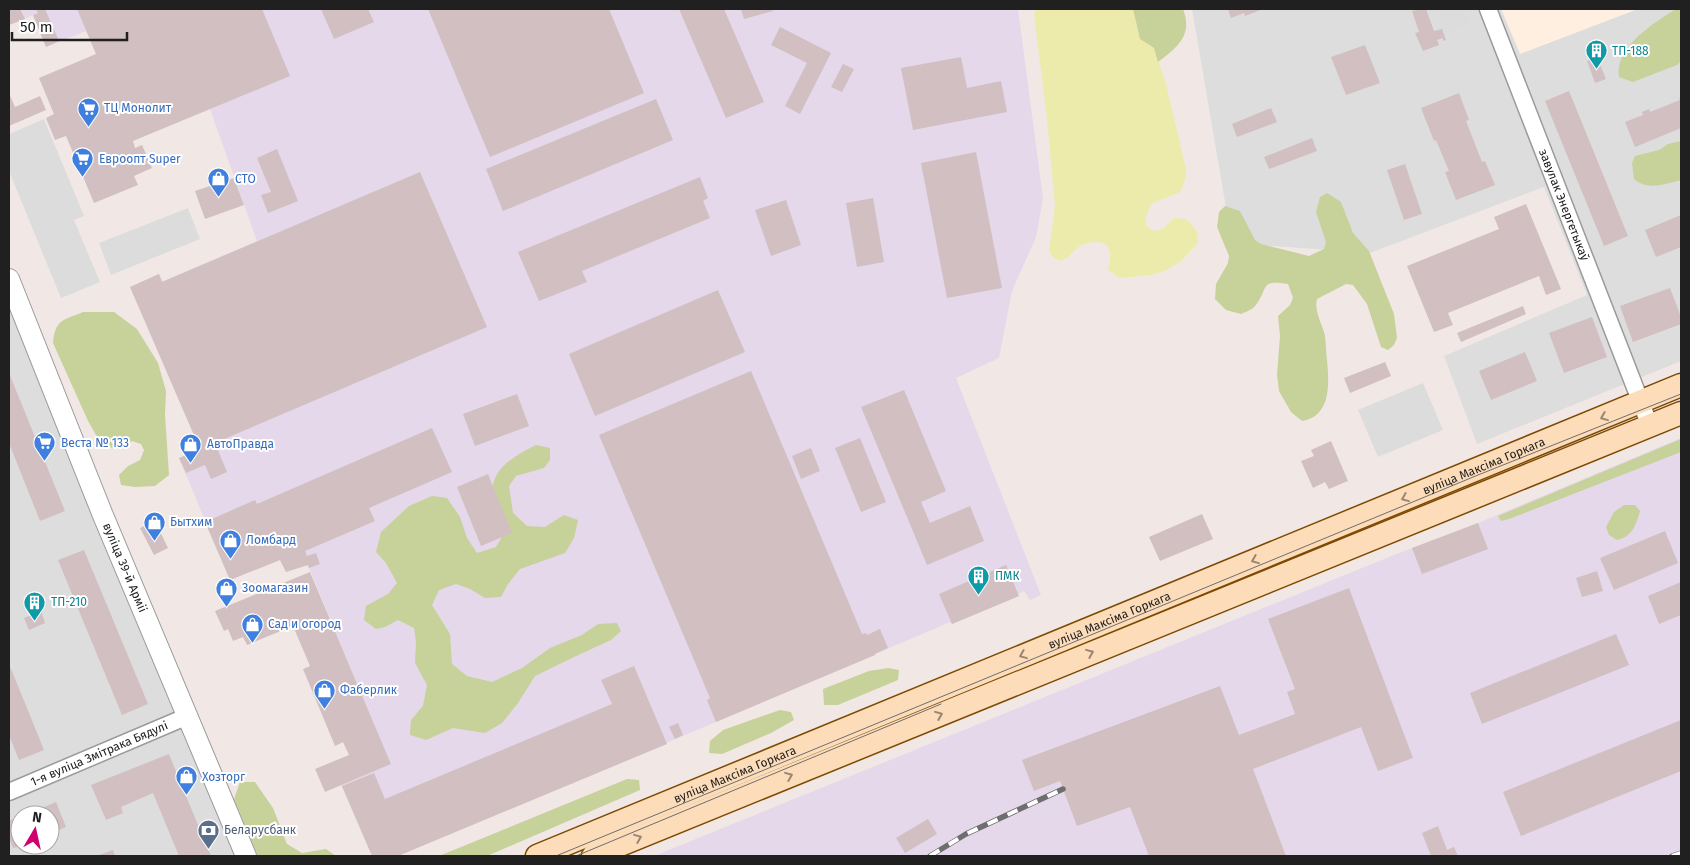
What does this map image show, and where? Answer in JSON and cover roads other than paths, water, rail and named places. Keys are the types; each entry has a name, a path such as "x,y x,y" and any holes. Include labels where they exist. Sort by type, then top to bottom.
{"main road":[{"name":"вуліца Максіма Горкага","path":"593,856 714,795 1476,469 1681,385"},
{"name":"вуліца Максіма Горкага","path":"538,856 714,795 1486,494 1681,413"}],"street":[{"name":"завулак Энергетыкаў","path":"1488,9 1650,426"},
{"name":"вуліца 39-й Арміі","path":"9,279 102,513 246,856"},
{"path":"1476,469 1486,494"},
{"name":"1-я вуліца Змітрака Бядулі","path":"9,792 188,716"}],"tram line":[{"path":"556,856 1478,475 1681,394"},
{"path":"576,856 941,704"}],"railway":[{"path":"930,856 966,834 1063,789"},
{"path":"1672,856 1681,853"}],"place":[{"name":"ТП-188","path":"1596,70"},
{"name":"ТЦ Монолит","path":"88,127"},
{"name":"Евроопт Super","path":"83,178"},
{"name":"СТО","path":"219,198"},
{"name":"Веста № 133","path":"45,462"},
{"name":"АвтоПравда","path":"191,463"},
{"name":"Бытхим","path":"154,541"},
{"name":"Ломбард","path":"230,559"},
{"name":"ПМК","path":"979,595"},
{"name":"Зоомагазин","path":"226,607"},
{"name":"ТП-210","path":"35,621"},
{"name":"Сад и огород","path":"252,643"},
{"name":"Фаберлик","path":"324,709"},
{"name":"Хозторг","path":"186,796"},
{"name":"Беларусбанк","path":"208,849"}]}
